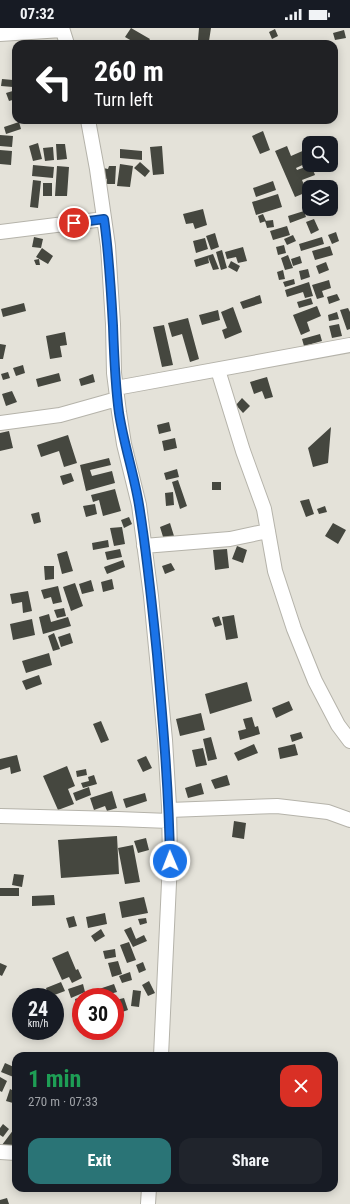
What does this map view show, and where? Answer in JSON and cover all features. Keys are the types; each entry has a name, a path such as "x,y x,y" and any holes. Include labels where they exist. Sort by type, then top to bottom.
{"street":[{"path":"0,34 62,29 66,40"},
{"path":"89,124 108,246 117,394 124,444 139,505 151,596 160,683 169,816 170,861 162,1052"},
{"path":"0,232 104,219"},
{"path":"0,423 60,415 117,394 218,370 350,345"},
{"path":"218,370 243,451 264,509 275,571 294,629 315,681 338,725 350,741"},
{"path":"144,546 230,539 268,531"},
{"path":"0,816 118,819 277,806 328,812 350,820"},
{"path":"0,1152 12,1153"},
{"path":"148,1204 149,1192"}],"building":[{"path":"131,28 150,39 130,40 125,37"},
{"path":"199,28 211,28 209,40 198,40"},
{"path":"275,29 278,36 272,39 269,32"},
{"path":"344,30 346,38 335,40 333,33"},
{"path":"2,79 12,80 12,87 1,86"},
{"path":"12,91 12,100 9,101 6,93"},
{"path":"13,124 20,124 21,129 6,134 4,127"},
{"path":"263,131 270,150 260,154 252,136"},
{"path":"0,135 13,136 12,147 0,146"},
{"path":"38,143 42,159 33,161 29,146"},
{"path":"56,144 65,144 67,159 57,160"},
{"path":"162,146 164,174 153,175 150,147"},
{"path":"287,146 291,156 302,151 302,165 296,168 297,170 302,168 302,172 314,172 315,175 302,180 302,194 295,197 275,151"},
{"path":"53,147 54,160 45,161 43,148"},
{"path":"120,149 142,151 142,160 120,158"},
{"path":"0,150 12,151 11,165 0,164"},
{"path":"140,162 150,171 145,177 134,168"},
{"path":"120,164 133,166 130,187 117,186"},
{"path":"33,165 54,167 53,178 32,176"},
{"path":"57,166 69,167 67,196 55,196"},
{"path":"109,166 116,166 115,184 107,184 107,179 102,178 103,168 108,169"},
{"path":"33,180 41,181 38,208 30,207"},
{"path":"273,181 276,190 256,197 253,188"},
{"path":"43,183 52,183 52,196 43,196"},
{"path":"278,194 282,207 256,215 252,202"},
{"path":"203,209 207,225 195,229 193,223 186,224 183,214"},
{"path":"302,212 302,216 306,217 290,223 288,216"},
{"path":"263,214 266,221 260,223 258,216"},
{"path":"314,219 319,230 311,234 306,222"},
{"path":"273,220 274,227 267,228 265,221"},
{"path":"287,226 290,235 273,240 270,231"},
{"path":"336,232 339,241 332,244 328,235"},
{"path":"215,233 219,247 211,250 206,236"},
{"path":"293,235 296,241 287,245 284,239"},
{"path":"34,237 43,239 41,248 32,247"},
{"path":"322,237 324,244 301,251 299,244"},
{"path":"205,238 208,249 196,253 193,241"},
{"path":"284,245 286,253 278,255 276,247"},
{"path":"330,246 333,255 315,260 312,251"},
{"path":"243,247 247,261 238,263 236,257 227,259 225,252"},
{"path":"42,248 53,256 48,264 36,257"},
{"path":"222,250 227,268 221,270 216,252"},
{"path":"213,254 219,269 213,270 208,257 209,263 196,267 194,260"},
{"path":"288,255 293,268 285,270 281,258"},
{"path":"300,256 302,263 293,266 291,259"},
{"path":"39,259 40,265 36,265 34,260"},
{"path":"231,261 240,266 237,272 228,267"},
{"path":"326,262 329,270 319,274 316,266"},
{"path":"308,269 310,277 301,280 299,271"},
{"path":"283,270 285,279 279,280 277,272"},
{"path":"294,279 295,284 285,287 283,282"},
{"path":"329,280 331,288 322,291 324,297 317,299 312,285"},
{"path":"309,282 313,296 305,298 303,292 287,297 285,290"},
{"path":"337,294 340,300 329,304 327,297"},
{"path":"260,295 262,303 243,309 240,302"},
{"path":"311,298 313,304 299,308 297,302"},
{"path":"24,303 26,311 3,317 1,309"},
{"path":"317,306 321,316 307,322 310,331 301,335 293,315"},
{"path":"233,307 242,332 225,339 222,330 227,328 221,312"},
{"path":"348,308 350,312 350,329 347,330 340,310"},
{"path":"218,310 220,320 202,325 199,315"},
{"path":"337,312 339,319 329,321 328,315"},
{"path":"188,318 199,359 190,362 182,334 172,337 168,323"},
{"path":"339,324 342,336 332,338 329,326"},
{"path":"164,325 173,365 162,367 153,327"},
{"path":"65,332 67,345 60,346 62,357 50,359 46,336"},
{"path":"320,334 322,341 304,346 302,339"},
{"path":"0,344 6,345 3,359 0,359"},
{"path":"23,365 25,373 16,376 13,368"},
{"path":"8,372 10,378 3,380 1,374"},
{"path":"59,373 61,381 38,387 36,379"},
{"path":"93,374 95,382 81,386 79,379"},
{"path":"267,377 273,397 265,399 262,391 254,394 250,382"},
{"path":"12,391 17,402 6,406 2,394"},
{"path":"242,398 250,406 243,413 236,405"},
{"path":"169,422 171,431 159,434 157,425"},
{"path":"331,427 328,463 313,467 308,448"},
{"path":"9,431 13,448 0,451 0,433"},
{"path":"68,435 77,463 64,467 59,451 41,457 37,445"},
{"path":"175,438 177,448 164,451 162,441"},
{"path":"109,458 111,465 90,470 92,476 112,471 115,483 86,491 80,465"},
{"path":"177,469 179,477 166,480 164,473"},
{"path":"71,473 74,481 63,485 60,476"},
{"path":"178,480 187,506 180,509 172,482"},
{"path":"212,482 221,482 221,490 212,490"},
{"path":"115,489 121,511 103,516 99,500 93,502 91,495"},
{"path":"173,492 174,505 166,506 165,493"},
{"path":"309,499 314,514 306,517 300,501"},
{"path":"95,504 97,514 86,517 83,506"},
{"path":"325,506 327,512 319,514 317,509"},
{"path":"39,512 41,522 34,524 31,514"},
{"path":"129,517 132,524 124,528 121,520"},
{"path":"170,523 174,536 164,540 160,527"},
{"path":"333,523 346,530 338,544 325,536"},
{"path":"122,527 125,544 114,546 110,528"},
{"path":"108,540 109,547 93,550 92,543"},
{"path":"237,546 247,550 243,563 232,559"},
{"path":"120,549 122,557 107,560 105,552"},
{"path":"227,549 229,568 215,570 213,550"},
{"path":"67,551 73,571 62,574 57,554"},
{"path":"123,560 125,567 107,574 104,567"},
{"path":"171,563 175,570 165,574 162,566"},
{"path":"44,566 54,566 54,579 45,580"},
{"path":"112,579 114,589 103,592 101,582"},
{"path":"91,580 94,591 82,594 79,584"},
{"path":"75,583 83,606 71,611 63,587"},
{"path":"58,586 62,602 53,604 51,597 44,599 41,590"},
{"path":"28,591 32,611 23,613 22,602 12,604 10,594"},
{"path":"64,608 66,616 57,618 54,610"},
{"path":"49,614 51,622 68,617 71,626 43,634 39,617"},
{"path":"234,615 238,638 226,640 222,617"},
{"path":"219,616 222,625 215,627 212,618"},
{"path":"32,619 35,635 13,640 10,624"},
{"path":"54,633 60,649 53,651 48,636"},
{"path":"70,633 73,643 61,647 58,637"},
{"path":"49,653 52,665 26,673 22,661"},
{"path":"39,675 42,684 26,690 22,681"},
{"path":"247,682 252,701 210,714 205,694"},
{"path":"289,701 293,710 276,718 272,708"},
{"path":"201,713 205,730 180,736 176,719"},
{"path":"252,717 255,727 258,726 260,734 240,740 238,731 246,729 243,719"},
{"path":"101,721 109,740 101,743 93,724"},
{"path":"301,732 303,738 292,742 290,735"},
{"path":"211,737 217,759 208,761 203,739"},
{"path":"254,744 258,753 238,761 234,753"},
{"path":"295,744 298,755 280,759 278,748"},
{"path":"203,748 207,765 196,767 192,750"},
{"path":"17,755 21,771 11,774 10,767 0,770 0,759"},
{"path":"146,756 152,768 143,772 137,760"},
{"path":"67,766 75,786 68,789 74,804 58,810 43,776"},
{"path":"86,769 87,775 77,777 76,771"},
{"path":"94,775 97,784 83,788 81,783 89,781 88,777"},
{"path":"227,775 230,785 215,789 211,780"},
{"path":"201,783 204,794 188,798 185,788"},
{"path":"89,787 91,795 76,801 73,793"},
{"path":"112,791 117,808 107,811 105,806 94,810 90,798"},
{"path":"145,793 147,801 126,808 123,799"},
{"path":"234,821 246,823 244,839 232,837"},
{"path":"117,836 119,874 61,878 58,840"},
{"path":"146,838 149,850 138,853 134,841"},
{"path":"133,845 140,882 125,884 118,848"},
{"path":"14,874 24,875 22,887 12,885"},
{"path":"0,888 19,888 19,896 0,896"},
{"path":"54,895 55,905 32,906 32,896"},
{"path":"144,897 148,913 122,918 119,902"},
{"path":"105,913 107,924 88,928 86,917"},
{"path":"74,916 77,926 69,928 66,918"},
{"path":"146,918 147,923 140,925 138,919"},
{"path":"131,927 136,939 144,935 147,941 133,947 124,930"},
{"path":"101,929 105,936 95,942 91,936"},
{"path":"129,942 136,960 127,963 120,945"},
{"path":"115,949 116,957 105,959 103,951"},
{"path":"68,951 76,970 78,969 82,978 72,983 69,977 62,980 52,958"},
{"path":"118,961 122,974 112,977 108,963"},
{"path":"143,962 146,970 139,973 136,965"},
{"path":"0,963 7,966 2,976 0,975"},
{"path":"130,972 132,980 122,983 119,976"},
{"path":"149,981 155,993 148,996 142,985"},
{"path":"61,982 64,988 46,988"},
{"path":"83,984 84,988 72,988 71,998 68,989"},
{"path":"114,984 116,988 102,988"},
{"path":"133,990 141,991 139,1007 131,1006"},
{"path":"124,998 128,1010 124,1011"},
{"path":"5,1063 12,1066 12,1076 1,1072"},
{"path":"0,1077 7,1081 2,1092 0,1091"},
{"path":"10,1089 12,1090 12,1103 6,1101"},
{"path":"3,1124 9,1129 3,1137 0,1135 0,1128"},
{"path":"12,1132 12,1148 10,1151 2,1145"},
{"path":"7,1198 9,1204 0,1204 0,1200"}],"route":[{"path":"74,223 104,219 108,246 113,324 114,373 124,444 139,505 151,596 165,740 169,806 170,861"}]}
